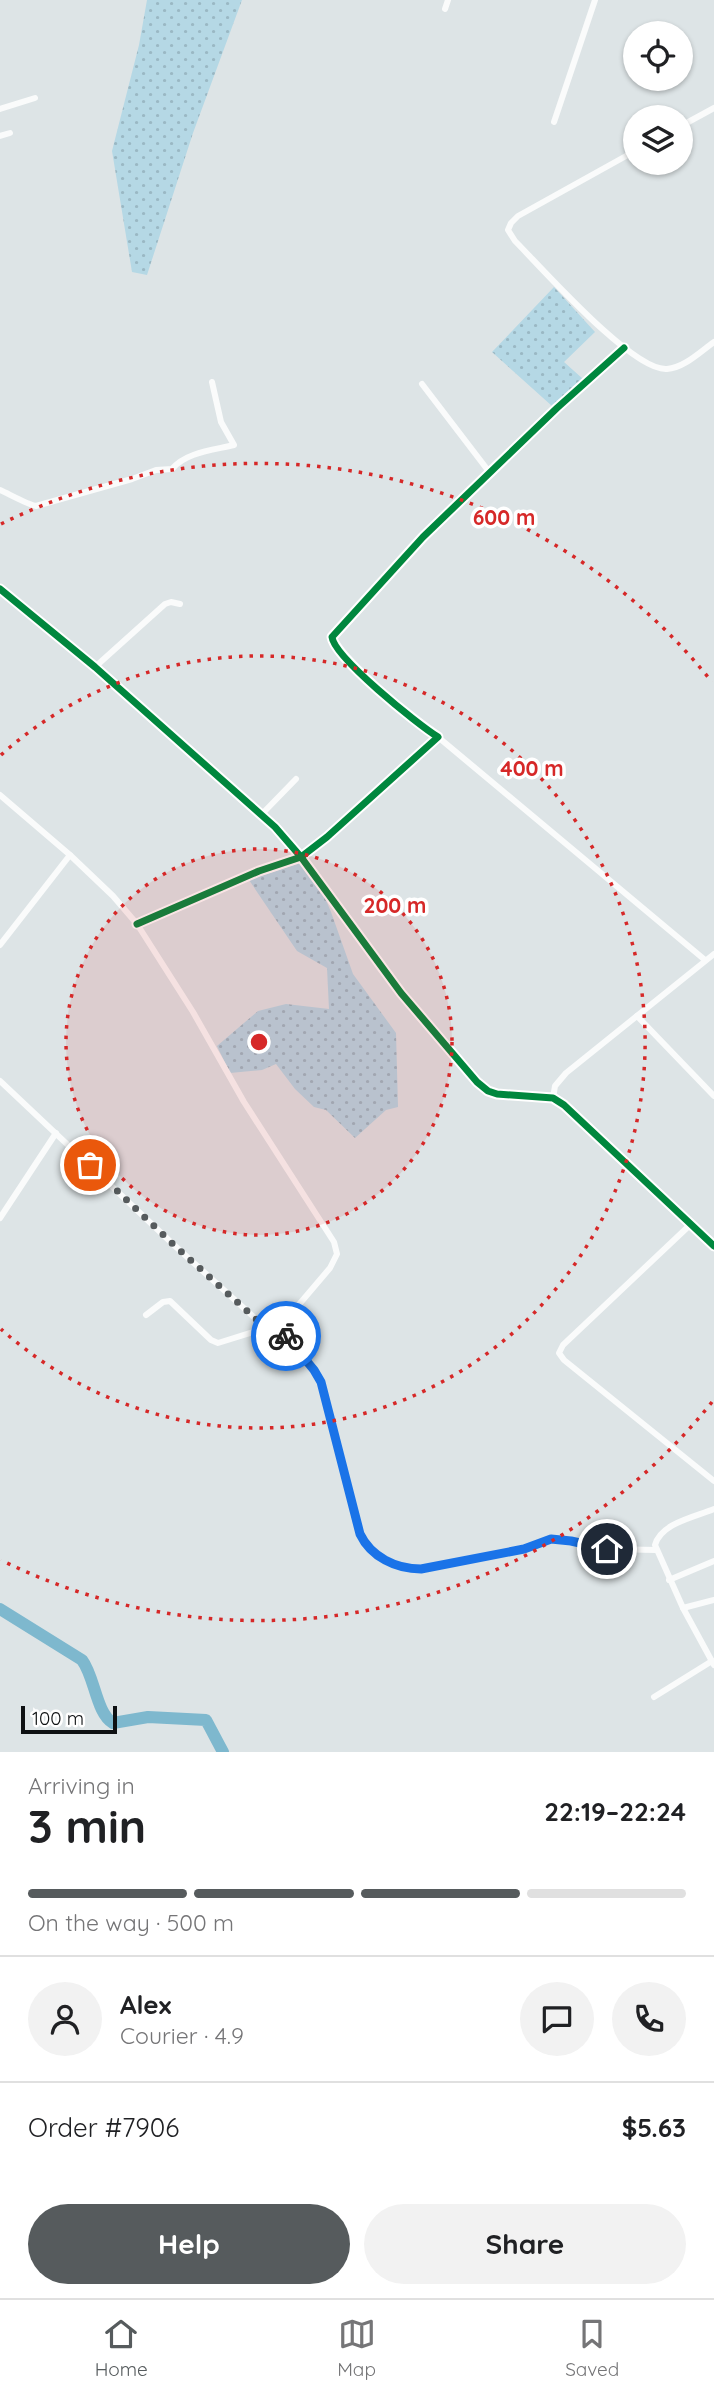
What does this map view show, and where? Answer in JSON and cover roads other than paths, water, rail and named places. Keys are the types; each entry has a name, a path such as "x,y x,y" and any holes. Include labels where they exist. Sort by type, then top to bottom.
{"street":[{"path":"445,9 448,0"},
{"path":"554,122 595,0"},
{"path":"0,108 35,98"},
{"path":"693,119 714,108"},
{"path":"0,136 9,133"},
{"path":"623,157 518,216 510,223 509,230 524,250 624,348 649,364 666,369 678,366 714,342"},
{"path":"624,348 423,537 332,637 333,643 356,668 397,705 705,960"},
{"path":"0,490 36,506 156,470 172,469 177,463 193,455 234,445 221,422 212,382"},
{"path":"422,384 490,472"},
{"path":"0,589 95,667 261,815 301,857 401,993 477,1082 497,1094 553,1098 578,1116 714,1246"},
{"path":"95,667 165,604 180,604"},
{"path":"137,924 259,871 301,857 438,737"},
{"path":"261,815 296,779"},
{"path":"0,795 70,855 113,896 137,924 193,1012 244,1102 337,1249 335,1261 330,1268 279,1328 266,1328 218,1343 211,1340 170,1301 163,1302 146,1315"},
{"path":"0,945 70,855"},
{"path":"553,1098 553,1091 559,1080 714,954"},
{"path":"637,1016 714,1096"},
{"path":"0,1081 266,1328"},
{"path":"0,1218 56,1133"},
{"path":"691,1224 563,1345 559,1353 564,1360 714,1481"},
{"path":"279,1328 321,1382 360,1534 372,1551 391,1564 408,1569 421,1569 524,1549 551,1539 607,1549 656,1550"},
{"path":"654,1697 713,1663 656,1550 657,1538 666,1529 714,1509"},
{"path":"669,1580 714,1561"},
{"path":"683,1608 714,1600"}],"waterway":[{"path":"0,1609 82,1660 99,1703 113,1723 148,1717 206,1720 223,1752"}]}
